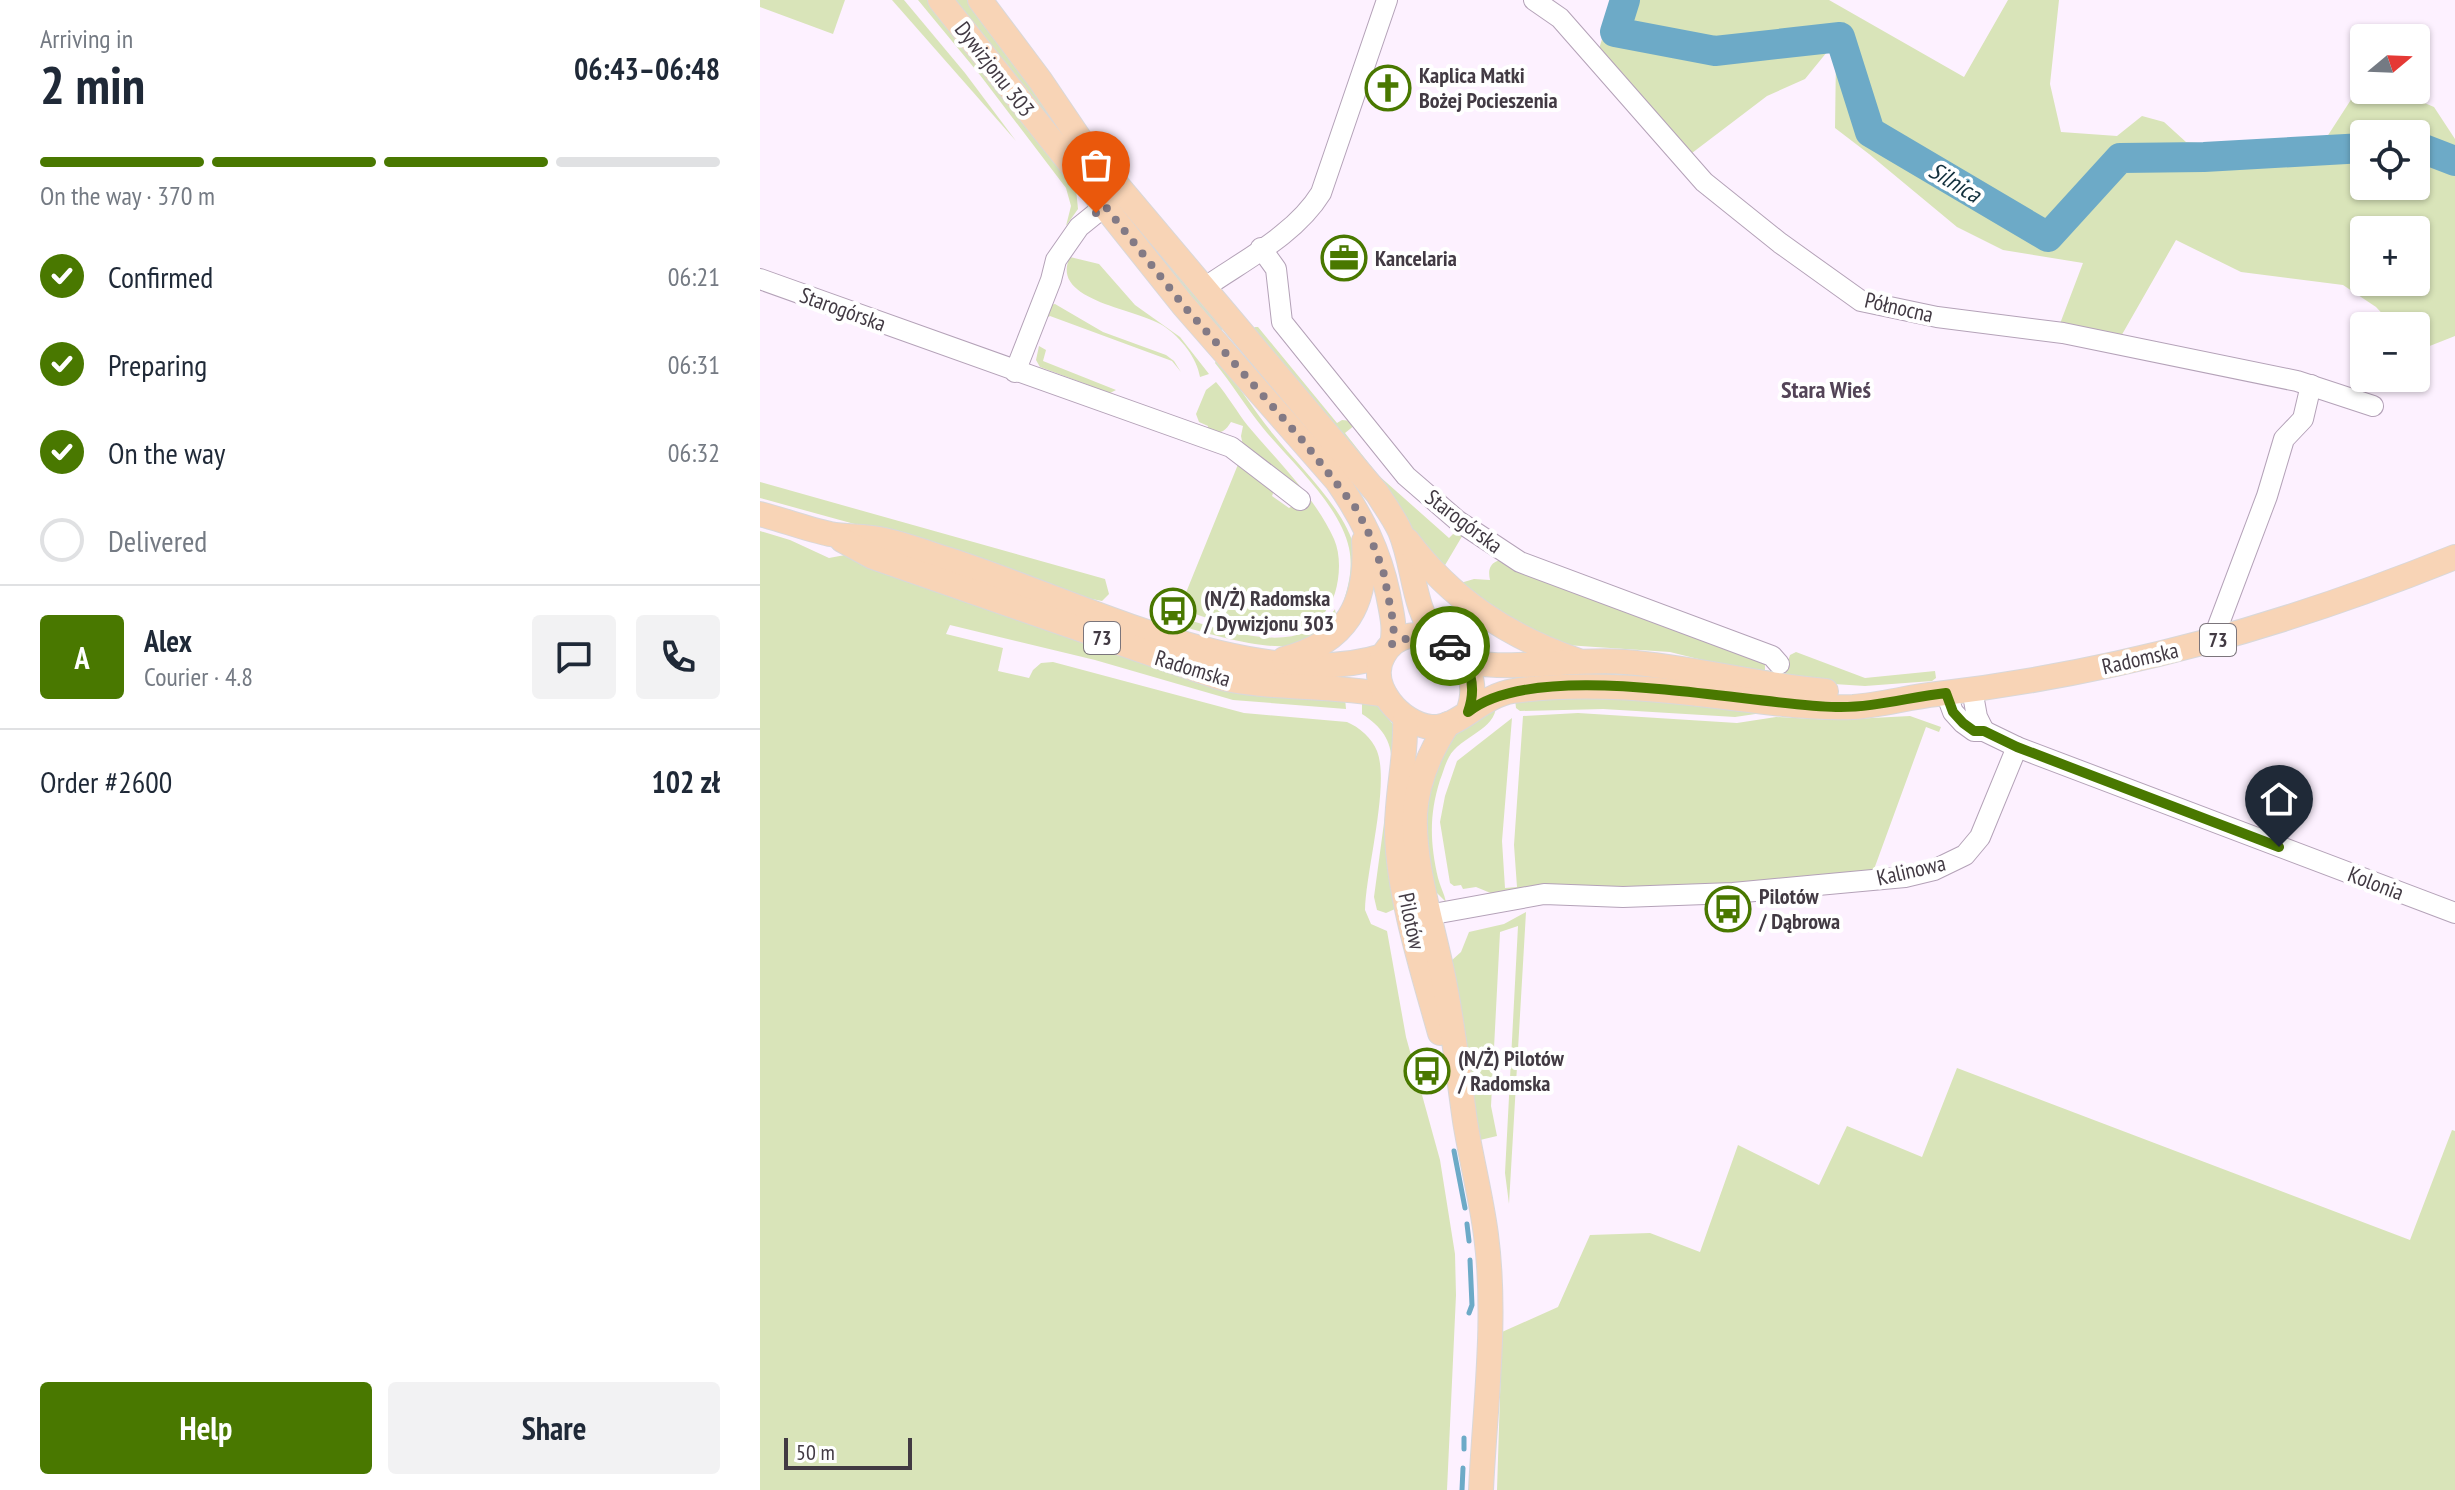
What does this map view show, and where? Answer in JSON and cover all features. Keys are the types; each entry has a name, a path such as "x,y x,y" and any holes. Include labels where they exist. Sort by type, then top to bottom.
{"main road":[{"name":"Dywizjonu 303","path":"940,0 1183,305 1313,451 1355,507 1383,570 1394,626 1387,650"},
{"name":"Dywizjonu 303","path":"980,0 1086,148 1377,493 1400,532 1418,603 1437,639"},
{"path":"1270,663 1313,648 1343,626 1356,608 1365,570 1364,542 1355,507"},
{"name":"Radomska","path":"760,514 830,534 878,539 915,549 1213,651 1270,663 1328,664 1364,662 1387,650"},
{"path":"1400,532 1436,576 1466,604 1541,647 1582,662"},
{"name":"Radomska","path":"830,534 873,557 1218,677 1271,686 1339,687 1385,695"},
{"name":"Radomska","path":"1458,718 1480,702 1498,694 1551,687 1616,687 1838,707 1972,689 2092,669 2212,642 2357,595 2455,557"},
{"name":"73","path":"1387,650 1410,637 1437,639"},
{"path":"1387,650 1380,678 1385,695 1405,718 1431,727 1458,718 1473,687 1465,662 1454,649 1437,639"},
{"name":"Radomska","path":"1465,662 1532,666 1582,662 1647,664 1793,688 1909,697"},
{"name":"Pilotów","path":"1405,718 1407,739 1397,813 1397,839 1449,1007 1486,1234 1490,1305 1481,1490"},
{"name":"Pilotów","path":"1420,917 1415,815 1419,789 1428,760 1458,718"}],"street":[{"path":"1204,288 1303,219 1321,193 1387,0"},
{"name":"Północna","path":"1534,0 1560,18 1704,182 1780,243 1861,301 1937,317 2063,333 2311,385 2373,406"},
{"path":"1015,372 1056,260 1079,227 1105,206"},
{"name":"Starogórska","path":"1261,248 1276,269 1282,322 1406,476 1458,521 1520,562 1772,656 1779,664"},
{"name":"Starogórska","path":"760,279 1231,447 1300,500"},
{"path":"2212,642 2267,496 2284,439 2303,419 2311,385"},
{"path":"1972,689 1977,717 1984,731"},
{"name":"Kolonia","path":"1946,693 1953,712 1974,731 1984,731 2017,747 2455,913"},
{"name":"Kalinowa","path":"1420,917 1544,894 1623,897 1733,893 1905,877 1934,870 1965,855 1980,837 2017,747"}],"green space":[{"path":"760,0 845,0 833,34 760,7"},
{"path":"892,0 904,0 1016,141"},
{"path":"918,0 927,0 976,58 1076,189 1078,209 1066,226 1071,206 1066,188"},
{"path":"951,0 967,0 1001,40 1224,328 1217,333"},
{"path":"1614,0 1829,0 1964,77 2008,0 2059,0 2050,84 2061,132 2117,136 2142,116 2164,122 2186,142 2246,147 2323,143 2350,101 2350,104 2427,104 2434,107 2455,139 2455,336 2430,346 2430,312 2381,312 2360,296 2430,296 2430,216 2350,216 2350,290 2343,285 2241,272 2176,240 2120,338 2058,329 2083,263 2003,250 1957,227 1835,128 1836,56 1827,52 1805,79 1767,96 1692,153 1599,49"},
{"path":"1070,257 1099,264 1135,305 1180,337 1209,374 1200,377 1187,349 1165,327 1101,302 1072,284 1067,272"},
{"path":"1055,304 1103,332 1166,355 1174,361 1181,372 1172,361 1050,316 1043,320 1050,305"},
{"path":"1255,327 1337,423 1352,421 1355,425 1345,433 1378,475 1449,538 1458,529 1464,533 1441,572 1251,330"},
{"path":"1039,346 1046,350 1043,361 1116,390 1110,393 1040,367 1036,360"},
{"path":"1217,359 1273,434 1332,504 1350,534 1357,558 1357,572 1343,603 1350,576 1350,555 1336,516 1313,484 1257,420 1215,363"},
{"path":"1216,382 1248,426 1306,494 1334,539 1339,566 1335,593 1323,614 1306,626 1286,632 1263,631 1238,627 1173,606 1183,600 1239,462 1275,488 1272,496 1289,508 1296,504 1243,446 1243,426 1231,422 1224,431 1211,433 1206,432 1208,426 1199,422 1196,414 1206,390"},
{"path":"760,482 1105,579 1109,594 1102,601 1087,598 949,550 760,498"},
{"path":"760,531 790,540 829,558 845,555 1221,687 1345,698 1346,709 1233,700 1095,660 950,625 946,634 1003,648 998,671 1029,678 1041,663 1053,662 1244,713 1347,722 1365,734 1375,746 1381,784 1365,910 1371,924 1387,931 1406,1037 1440,1160 1455,1254 1447,1490 760,1490"},
{"path":"1500,560 1765,660 1765,670 1784,673 1790,655 1796,652 1865,678 1935,671 1936,678 1932,681 1865,686 1787,681 1670,652 1551,644 1457,584 1474,579 1490,580 1490,568"},
{"path":"1335,609 1337,622 1292,645 1269,646 1238,641 1185,627 1192,621 1249,635 1287,637 1305,633 1321,624"},
{"path":"1589,696 1769,712 1735,717 1603,709 1520,711 1516,708 1515,699"},
{"path":"1362,701 1378,706 1396,728 1395,909 1386,913 1377,910 1374,897 1392,761 1382,731 1362,714"},
{"path":"1496,703 1491,720 1449,757 1436,793 1432,817 1433,853 1446,902 1433,889 1424,809 1443,749 1454,736"},
{"path":"1578,713 1737,723 1776,717 1834,720 1910,716 1941,727 1939,732 1926,727 1873,872 1766,882 1493,894 1476,887 1463,889 1461,885 1454,886 1450,883 1440,822 1457,761 1512,718 1502,841 1505,888 1517,887 1514,845 1523,716"},
{"path":"1526,912 1509,1204 1505,1173 1518,926 1500,932 1491,1106 1497,1136 1480,1140 1451,961 1461,952 1469,932 1504,924"},
{"path":"1957,1068 2410,1240 2452,1130 2455,1131 2455,1490 1497,1490 1502,1332 1558,1307 1590,1235 1650,1233 1700,1252 1738,1145 1819,1185 1847,1126 1922,1157"}],"waterway":[{"name":"Silnica","path":"1625,0 1615,32 1715,51 1840,37 1870,132 2048,237 2120,158 2350,149"},
{"name":"Silnica","path":"2430,151 2455,161"},
{"path":"1454,1151 1465,1208"},
{"path":"1467,1224 1469,1241"},
{"path":"1469,1313 1472,1305 1470,1260"},
{"path":"1464,1438 1464,1449"},
{"path":"1462,1490 1463,1468"}],"way so far":[{"path":"1096,213 1105,206 1183,305 1304,442 1355,507 1383,570 1394,626 1392,644 1410,637 1426,636 1450,646"}],"place":[{"name":"Kaplica Matki Bożej Pocieszenia","path":"1388,88"},
{"name":"Kancelaria","path":"1344,258"},
{"name":"(N/Ż) Radomska / Dywizjonu 303","path":"1173,611"},
{"name":"Pilotów / Dąbrowa","path":"1728,909"},
{"name":"(N/Ż) Pilotów / Radomska","path":"1427,1071"}],"district":[{"name":"Stara Wieś","path":"1826,389"}],"route":[{"path":"1450,646 1461,655 1471,676 1473,687 1468,712 1480,702 1498,694 1551,687 1601,686 1838,707 1946,693 1953,712 1974,731 1984,731 2017,747 2279,847"}]}
